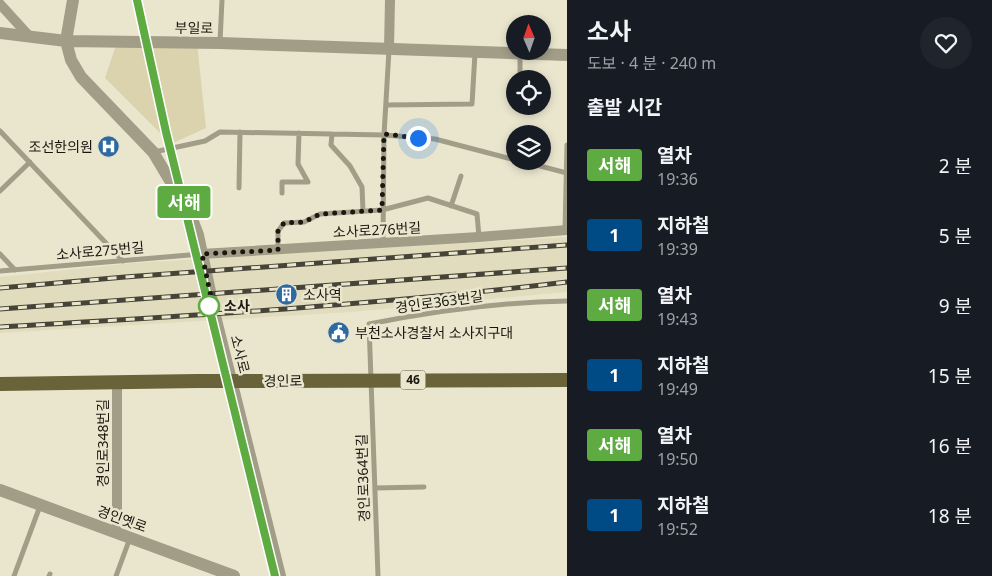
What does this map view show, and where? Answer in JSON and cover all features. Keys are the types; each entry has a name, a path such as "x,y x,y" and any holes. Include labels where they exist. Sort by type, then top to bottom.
{"main road":[{"name":"경인로","path":"0,384 567,380"}],"street":[{"name":"소사로","path":"73,0 66,41 71,60 81,77 153,152 190,214 198,235 280,576"},
{"path":"389,49 390,0"},
{"path":"0,4 30,37"},
{"name":"부일로","path":"0,33 66,41 220,43 506,53"},
{"name":"부일로","path":"551,54 567,55"},
{"name":"소사로276번길","path":"202,254 479,238 566,230"},
{"name":"경인로348번길","path":"117,383 117,533"},
{"name":"경인옛로","path":"0,490 234,576"}],"lane":[{"path":"220,43 222,0"},
{"path":"383,243 384,134 389,49"},
{"path":"386,105 472,104 476,52"},
{"path":"0,131 123,261"},
{"path":"153,152 206,141 220,132 384,134 435,139 506,158"},
{"path":"239,188 240,132"},
{"path":"282,193 282,182 308,182 298,164 299,133"},
{"path":"332,134 331,145 350,166 362,187 363,211"},
{"path":"566,230 567,144"},
{"path":"0,191 30,162"},
{"path":"551,169 566,173"},
{"path":"461,176 451,206 477,214 479,238"},
{"name":"소사로276번길","path":"278,250 278,231 284,223 304,222 320,214 382,210 428,198 451,206"},
{"path":"0,254 15,270"},
{"name":"소사로275번길","path":"0,271 202,254"},
{"name":"경인로363번길","path":"371,380 369,324 456,309 567,301"},
{"name":"경인로364번길","path":"371,380 378,576"},
{"path":"375,488 424,487"},
{"path":"14,576 41,505"},
{"path":"116,576 131,538"}],"shaded area":[{"path":"117,42 197,43 206,128 171,144 105,78"},
{"path":"567,237 567,292 352,312 0,333 0,277 133,263"}],"railway":[{"path":"0,288 125,277 567,245"},
{"path":"0,309 567,268"},
{"path":"0,327 355,303 567,282"}],"train":[{"name":"서해","path":"137,0 166,132 275,576"}],"place":[{"name":"조선한의원","path":"109,147"},
{"name":"소사역","path":"287,295"},
{"name":"소사","path":"209,306"},
{"name":"부천소사경찰서 소사지구대","path":"339,333"}],"route":[{"path":"209,306 213,307 202,254 278,250 278,231 284,223 304,222 320,214 382,210 384,134 418,138"}]}
